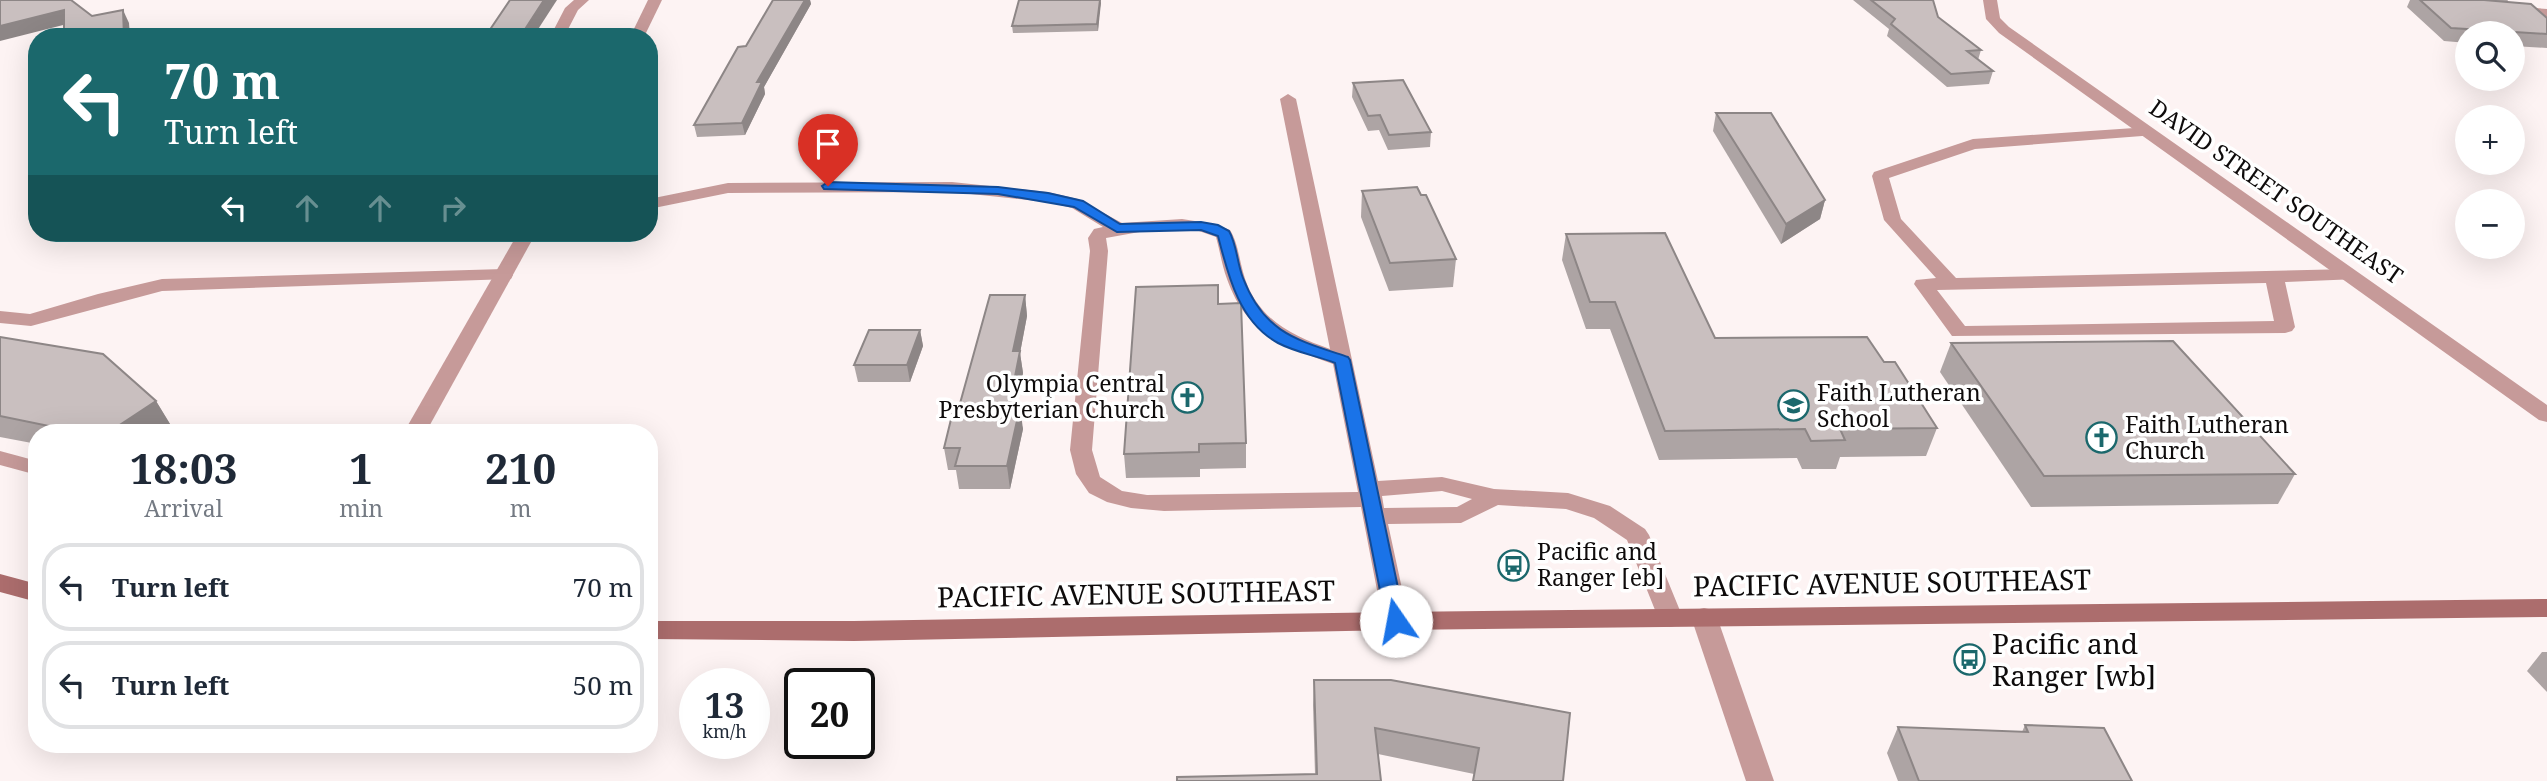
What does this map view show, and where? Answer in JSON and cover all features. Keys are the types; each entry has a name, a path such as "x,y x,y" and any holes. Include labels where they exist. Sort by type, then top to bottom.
{"main road":[{"path":"0,583 28,591"},
{"name":"PACIFIC AVENUE SOUTHEAST","path":"658,630 853,631 1396,621 2547,608"}],"street":[{"path":"562,28 572,8 582,0"},
{"path":"641,28 655,0"},
{"name":"DAVID STREET SOUTHEAST","path":"1990,0 1993,19 2004,30 2547,415"},
{"path":"2497,9 2544,12"},
{"path":"1288,99 1396,621"},
{"path":"1951,284 1893,220 1880,176 1973,144 2149,132"},
{"path":"658,202 728,188 952,187 1048,197 1078,204 1117,228"},
{"path":"1342,360 1286,341 1266,326 1244,297 1224,234 1219,230 1201,226 1117,228 1100,233 1097,238 1099,251 1081,450 1089,479 1100,490 1128,500 1165,502 1370,501 1461,515 1494,497 1568,501 1602,512 1637,536 1670,618"},
{"path":"419,424 522,242"},
{"path":"0,317 31,320 105,298 162,285 503,275"},
{"path":"2274,277 2285,327 1959,332 1923,284 2350,275"},
{"path":"0,458 28,466"},
{"path":"1704,617 1760,781"}],"building":[{"path":"0,0 71,0 92,16 123,10 124,28 64,28 64,10 0,26"},
{"path":"510,0 544,0 526,28 491,28"},
{"path":"773,0 805,0 757,82 762,82 742,123 694,125 738,47 746,46"},
{"path":"1019,0 1100,0 1097,24 1012,26"},
{"path":"1871,0 1933,0 1938,17 1981,50 1967,51 1993,71 1951,74 1891,24 1895,19"},
{"path":"2420,0 2484,0 2531,4 2547,18 2547,34 2525,33 2525,21 2455,21 2455,28 2451,28"},
{"path":"1403,80 1431,132 1389,135 1380,115 1368,116 1353,83"},
{"path":"1716,113 1771,113 1825,200 1786,224"},
{"path":"1417,187 1421,195 1426,195 1456,259 1390,263 1362,191"},
{"path":"1665,233 1715,338 1867,337 1884,362 1895,362 1937,428 1840,429 1845,440 1811,441 1805,429 1665,431 1615,302 1590,302 1566,234"},
{"name":"Olympia Central Presbyterian Church","path":"1218,285 1218,304 1241,303 1246,443 1199,444 1199,452 1124,454 1136,287"},
{"path":"990,295 1025,295 1013,351 1020,351 1009,407 1020,407 1007,466 955,466 960,448 944,448 954,407 959,407"},
{"path":"869,330 920,330 907,365 854,365"},
{"path":"0,337 103,354 156,401 121,424 39,424 0,416"},
{"name":"Faith Lutheran Church","path":"2173,341 2295,474 2044,476 1951,343"},
{"path":"1314,680 1391,680 1570,713 1563,781 1473,781 1479,748 1375,728 1381,781 1177,781 1177,777 1317,774"},
{"path":"2025,725 2104,728 2132,781 1919,781 1898,727 2028,732"}],"place":[{"name":"Olympia Central Presbyterian Church","path":"1188,397"},
{"name":"Faith Lutheran School","path":"1794,406"},
{"name":"Faith Lutheran Church","path":"2102,438"},
{"name":"Pacific and Ranger [eb]","path":"1514,565"},
{"name":"Pacific and Ranger [wb]","path":"1969,660"}],"route":[{"path":"828,186 952,187 998,191 1078,204 1117,228 1201,226 1219,230 1224,234 1244,297 1272,333 1286,341 1342,360 1396,621"}]}
